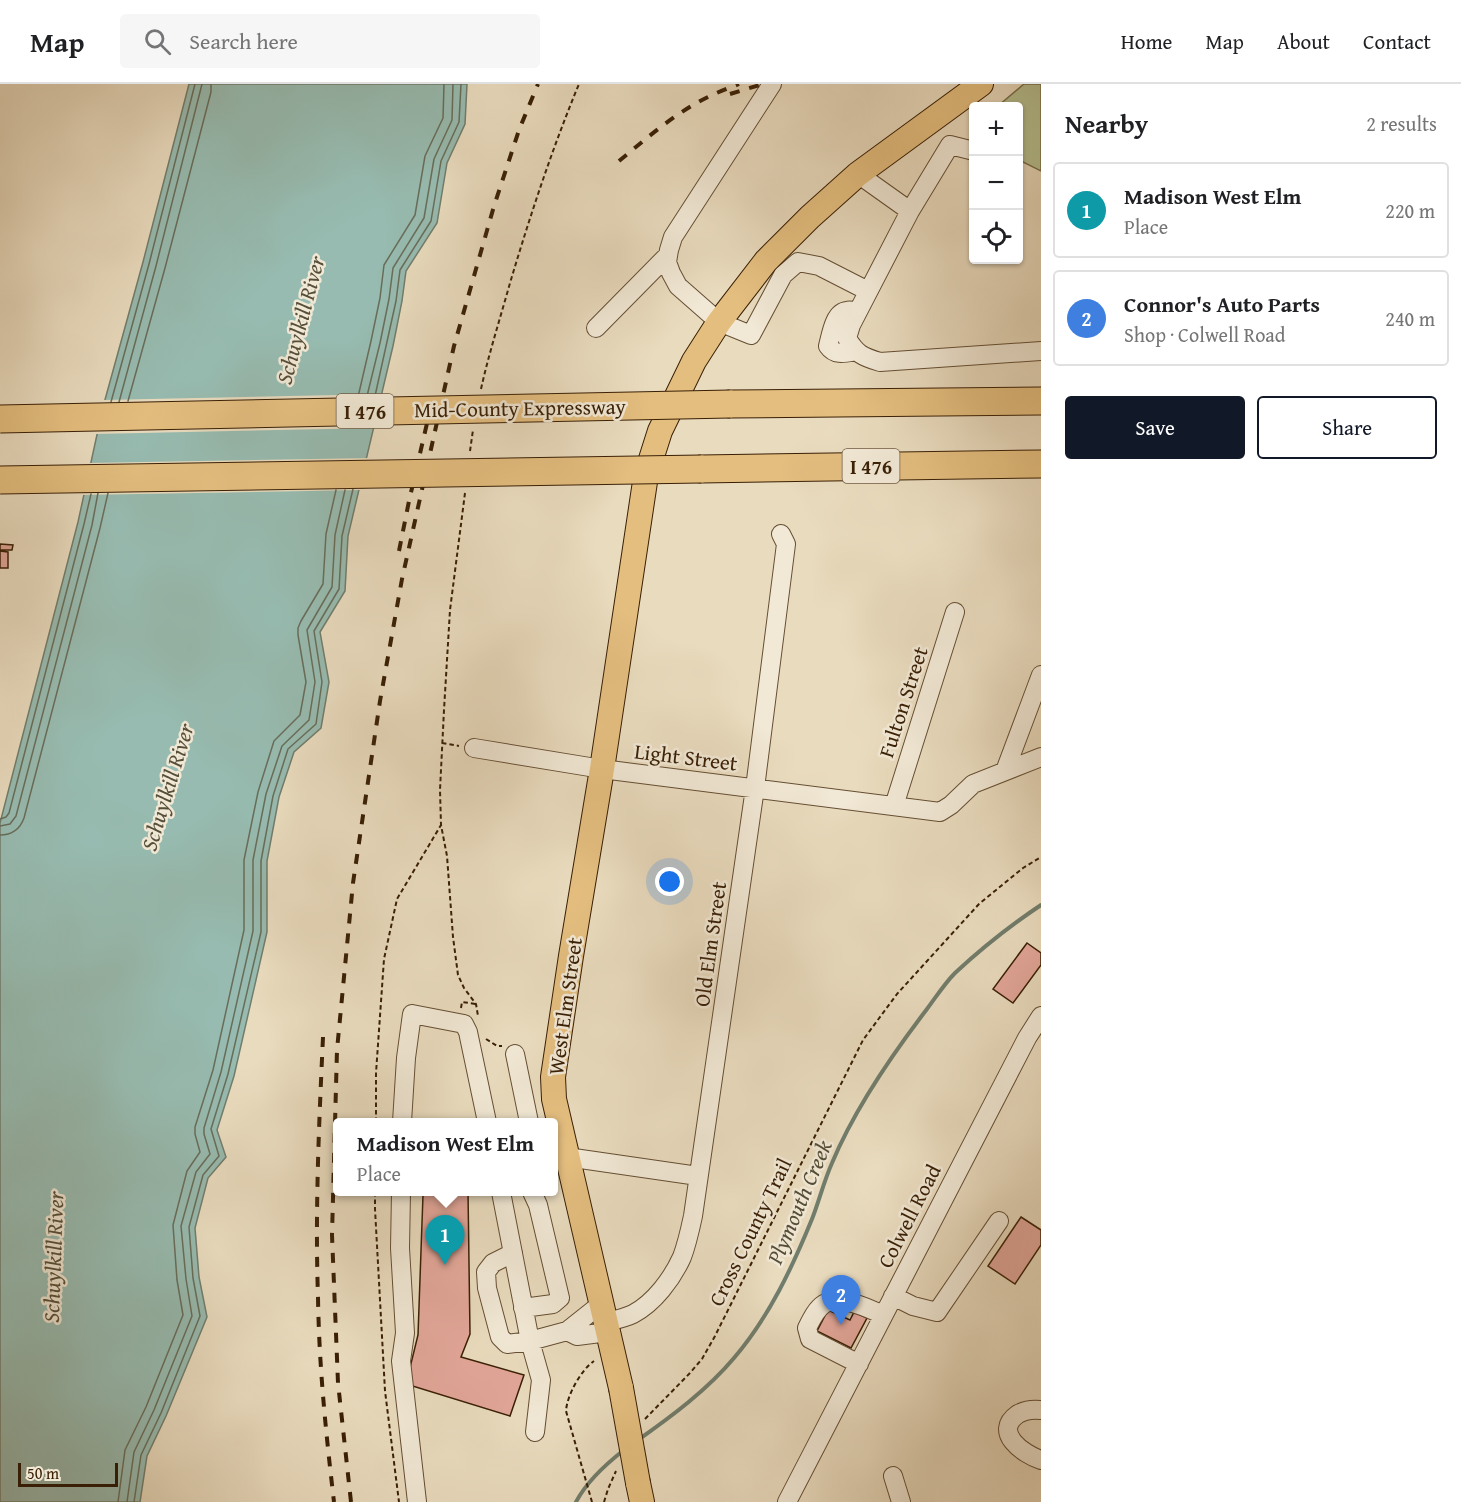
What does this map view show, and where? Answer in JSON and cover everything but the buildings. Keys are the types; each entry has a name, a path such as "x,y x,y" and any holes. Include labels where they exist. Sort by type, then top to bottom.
{"highway":[{"name":"Mid-County Expressway","path":"0,419 730,404 1041,401"},
{"name":"I 476","path":"0,480 1041,464"}],"main road":[{"name":"West Elm Street","path":"556,1118 553,1077 571,957 602,769 641,505 646,476 660,431 694,361 719,322 766,261 858,174 981,84"},
{"name":"West Elm Street","path":"558,1137 560,1156 605,1319 621,1388 640,1493"}],"street":[{"path":"772,84 674,237 667,262 671,273 678,286 719,322 751,335 783,275 798,262 819,266 868,291"},
{"path":"969,150 950,145 910,211 850,325 847,338 853,349 865,357 880,362 1041,351"},
{"path":"858,174 910,211"},
{"path":"596,328 668,255"},
{"name":"Old Elm Street","path":"605,1319 631,1316 643,1308 667,1283 681,1258 688,1239 755,788 786,544 781,534"},
{"name":"Fulton Street","path":"894,806 955,612"},
{"path":"1005,771 1041,675"},
{"name":"Light Street","path":"474,748 602,769 940,812 973,784 1041,757"},
{"path":"402,1118 406,1058 412,1014 464,1024 468,1032 486,1118"},
{"name":"Colwell Road","path":"787,1502 1027,1038 1040,1020"},
{"path":"515,1054 529,1118"},
{"path":"560,1156 698,1176"},
{"path":"401,1196 400,1248 405,1333 401,1361 417,1502"},
{"path":"504,1196 523,1308 541,1380 536,1432"},
{"path":"523,1308 553,1304 560,1298 534,1196"},
{"path":"893,1296 913,1306 937,1312 999,1221"},
{"path":"513,1253 493,1263 486,1272 500,1337 507,1344 530,1341 605,1319"},
{"path":"859,1364 810,1339 807,1328 824,1304 836,1300 860,1305 884,1315"},
{"path":"567,1331 577,1336 605,1319"},
{"path":"1041,1410 1021,1412 1011,1419 1008,1426 1012,1441 1032,1457 1041,1460"},
{"path":"893,1476 901,1502"}],"path":[{"path":"481,391 488,359 530,215 559,132 579,84"},
{"path":"470,454 475,422"},
{"path":"466,487 450,610 440,790 441,825 447,856 458,975 476,1004 479,1029 468,1032"},
{"path":"376,1118 376,1073 384,959 397,899 441,825"},
{"name":"Cross County Trail","path":"638,1425 656,1410 702,1359 863,1040 897,994 979,904 1023,868 1041,857"},
{"path":"375,1196 385,1391 399,1502"},
{"path":"592,1502 566,1411 577,1381 585,1368 592,1361 597,1360"},
{"path":"604,1502 608,1489"}],"green space":[{"path":"1024,84 1041,84 1041,171 1023,162 1023,102 1003,102"}],"water":[{"name":"Schuylkill River","path":"189,84 467,84 465,124 447,163 437,223 406,271 393,346 348,536 345,591 320,632 329,682 321,728 294,752 279,797 267,861 267,932 234,1076 217,1130 226,1157 208,1178 195,1228 199,1277 207,1317 147,1456 140,1502 0,1502 0,823 78,522 103,407"}],"pier":[{"path":"385,394 377,428 94,434 102,400"},
{"path":"370,458 362,490 81,495 88,463"}],"waterway":[{"name":"Plymouth Creek","path":"638,1440 701,1392 734,1358 758,1326 779,1292 796,1256 829,1170 851,1122 887,1064 941,990 955,973 976,955 1041,905"},
{"name":"Plymouth Creek","path":"576,1502 597,1473 624,1450"}],"railway":[{"path":"335,1118 337,1050 353,883 380,701 402,579 454,346 494,206 519,130 538,84"},
{"path":"619,161 684,111 708,97 739,84"},
{"path":"730,94 763,84"},
{"path":"399,551 428,419"},
{"path":"323,1037 317,1264 321,1374 334,1502"},
{"path":"333,1196 332,1235 338,1383 351,1502"}],"place":[{"name":"Madison West Elm","path":"445,1265"},
{"name":"Connor's Auto Parts","path":"841,1325"}]}
